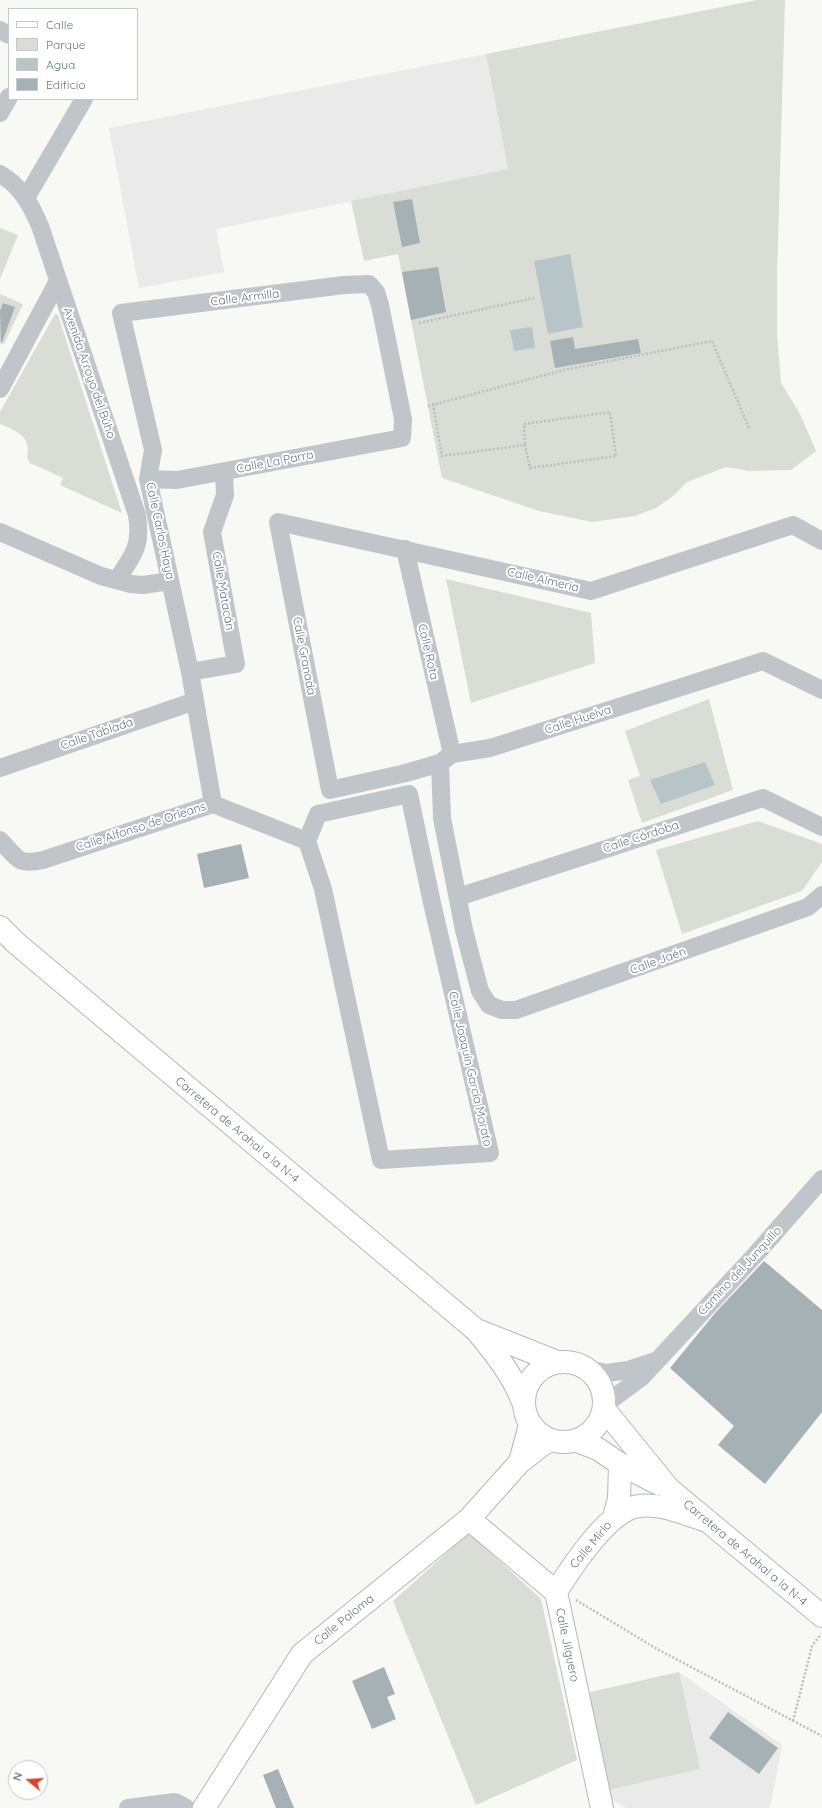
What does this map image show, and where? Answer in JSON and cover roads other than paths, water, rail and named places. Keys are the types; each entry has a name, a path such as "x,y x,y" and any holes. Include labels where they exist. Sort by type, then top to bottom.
{"main road":[{"name":"Carretera de Arahal a la N-4","path":"0,927 16,943 160,1065 476,1330 516,1383 523,1402"},
{"name":"Carretera de Arahal a la N-4","path":"476,1330 557,1362"},
{"path":"557,1362 575,1363 587,1369 597,1379 603,1392 604,1407 601,1420 595,1429 587,1436 577,1441 563,1443 550,1440 538,1434 530,1425 525,1414 523,1402 525,1391 530,1381 537,1372 557,1362"},
{"name":"Carretera de Arahal a la N-4","path":"604,1407 669,1489 822,1616"},
{"name":"Calle Paloma","path":"520,1462 530,1425"},
{"name":"Calle Paloma","path":"204,1808 302,1654 469,1519 520,1462 539,1446 550,1440"},
{"name":"Carretera de Arahal a la N-4","path":"577,1441 598,1450 620,1464 669,1489"},
{"name":"Calle Mirlo","path":"614,1517 619,1499 620,1464"},
{"name":"Calle Mirlo","path":"557,1591 579,1557 614,1517 638,1506 656,1506 705,1520"},
{"name":"Calle Jilguero","path":"469,1519 557,1591 602,1808"}],"street":[{"path":"0,113 8,99"},
{"path":"26,198 83,100"},
{"name":"Avenida Arroyo del Búho","path":"0,174 10,180 26,198 40,226 137,515 140,531 137,547 117,580"},
{"path":"0,389 58,281"},
{"name":"Calle Armilla","path":"121,313 336,286 369,284 376,292 380,305 403,419 402,438"},
{"name":"Calle Carlos Haya","path":"121,313 153,450 148,479 190,672 194,701 202,732 213,804"},
{"name":"Calle La Parra","path":"148,479 177,480 402,438"},
{"name":"Calle Matacán","path":"190,672 236,664 212,532 225,495 224,472"},
{"name":"Calle Almería","path":"278,522 591,591 793,525 822,541"},
{"name":"Calle Granada","path":"278,522 330,790"},
{"path":"0,532 101,576 143,585 170,581"},
{"name":"Calle Rota","path":"405,549 446,759 442,818 458,897 480,991 489,1005"},
{"name":"Calle Huelva","path":"330,790 406,773 446,759 490,748 763,661 822,690"},
{"name":"Calle Tablada","path":"0,768 194,701"},
{"name":"Calle Joaquín García Morato","path":"409,794 434,911 490,1153 381,1160 323,889 307,841 318,814 409,794"},
{"name":"Calle Córdoba","path":"458,897 763,798 822,828"},
{"name":"Calle Alfonso de Orleans","path":"0,840 19,861 29,863 43,860 213,804 307,841"},
{"name":"Calle Jaén","path":"489,1005 502,1010 516,1010 808,907 822,895"},
{"name":"Camino del Junquillo","path":"604,1407 642,1377 655,1361 756,1254 822,1179"},
{"name":"Camino del Junquillo","path":"587,1369 607,1373 628,1370 655,1361"},
{"path":"128,1808 146,1807 175,1802 186,1808"}],"water":[{"path":"570,254 583,327 548,334 534,261"},
{"path":"532,327 535,348 514,351 510,330"},
{"path":"705,762 715,785 661,804 650,780"}]}
